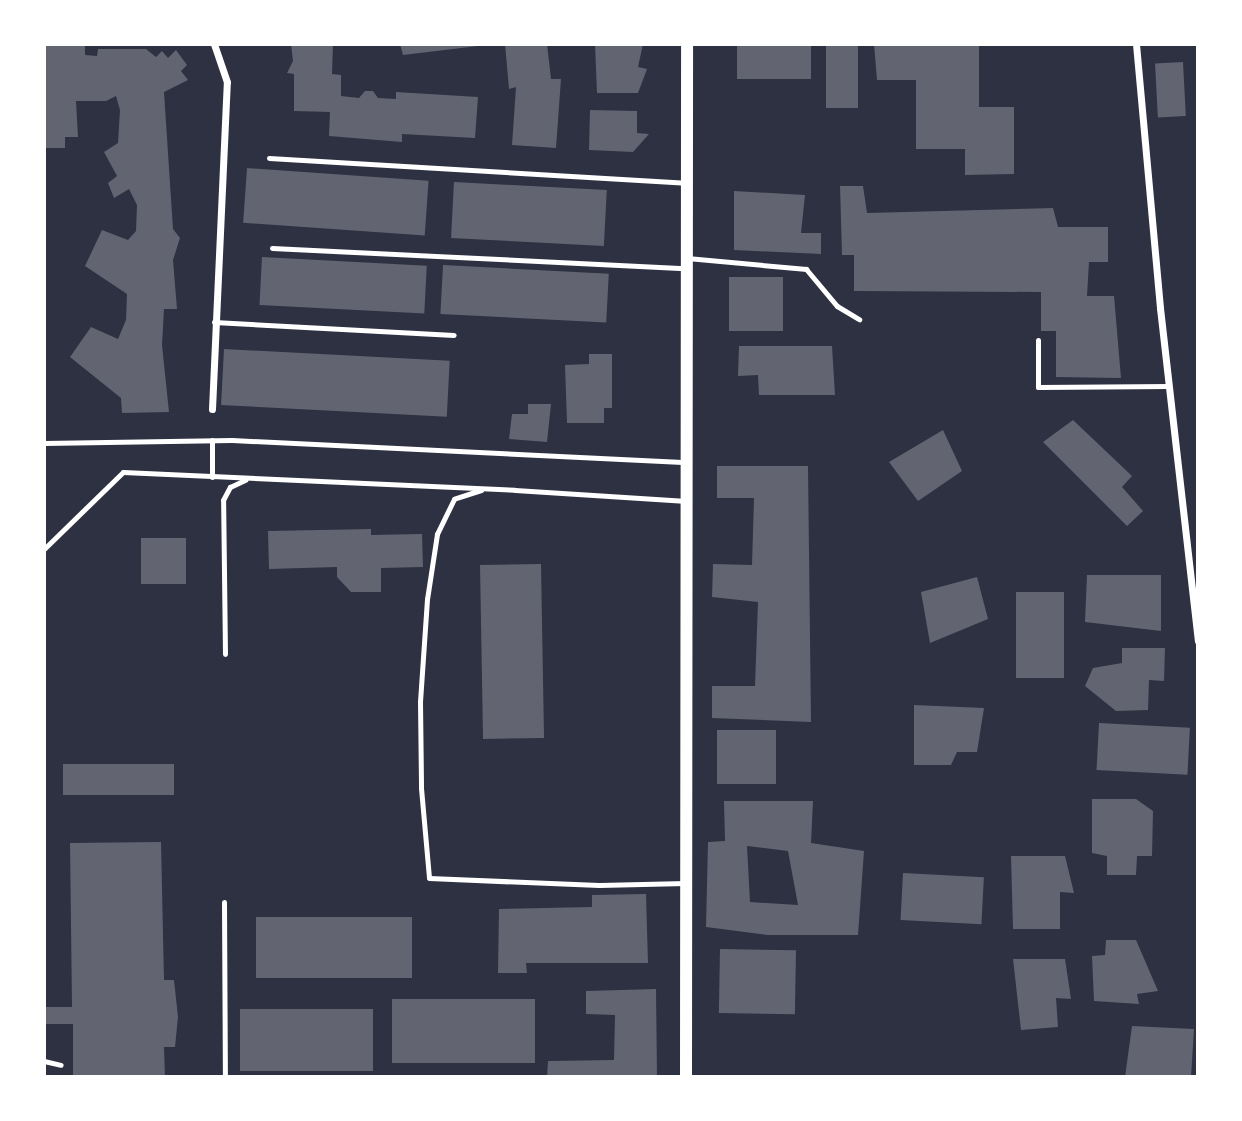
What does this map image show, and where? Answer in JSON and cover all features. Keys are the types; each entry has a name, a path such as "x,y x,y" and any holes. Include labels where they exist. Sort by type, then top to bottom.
{"street":[{"path":"212,409 227,82 214,44"},
{"path":"686,1077 687,44"},
{"path":"1136,44 1169,386 1198,641"}],"lane":[{"path":"269,158 687,183"},
{"path":"272,248 806,269 837,306 859,319"},
{"path":"215,322 454,335"},
{"path":"1038,340 1038,387 1169,386"},
{"path":"44,443 212,440 687,462"},
{"path":"212,440 212,477"},
{"path":"44,549 123,471 687,502"},
{"path":"225,654 223,500 230,487 248,478"},
{"path":"484,489 454,499 437,534 427,598 420,702 421,788 429,878 599,884 686,883"},
{"path":"224,902 225,1077"},
{"path":"44,1062 61,1065"}],"building":[{"path":"291,44 333,44 332,74 341,75 341,96 359,98 365,91 373,91 378,98 396,99 396,92 478,97 475,138 402,134 402,142 329,136 330,112 294,111 294,74 287,73 293,61"},
{"path":"400,44 478,44 478,46 403,55"},
{"path":"505,44 547,44 551,79 561,79 556,148 512,145 516,87 509,89"},
{"path":"595,44 643,44 638,67 647,69 638,93 597,93"},
{"path":"737,44 811,44 811,79 737,79"},
{"path":"826,44 858,44 858,108 826,108"},
{"path":"874,44 979,44 979,107 1014,107 1014,174 965,175 965,149 916,149 916,80 877,80"},
{"path":"44,46 85,46 85,55 97,56 98,49 146,49 156,57 162,51 168,58 176,50 187,65 181,71 188,80 164,92 173,229 180,238 173,260 177,309 164,309 162,345 169,412 122,413 121,398 70,357 91,327 118,339 126,320 127,294 85,266 102,230 128,240 136,231 137,205 129,189 114,198 108,183 117,176 104,152 118,143 120,110 116,96 106,101 76,101 78,137 65,137 65,148 44,148"},
{"path":"1183,62 1186,116 1158,117 1155,63"},
{"path":"590,110 637,111 637,133 649,134 633,152 589,150"},
{"path":"247,168 429,181 425,236 243,223"},
{"path":"454,182 607,190 604,246 451,238"},
{"path":"840,186 863,186 867,213 1053,208 1058,227 1108,227 1108,262 1089,262 1087,296 1114,296 1121,378 1056,377 1056,331 1041,331 1041,292 854,291 854,255 842,255"},
{"path":"734,191 805,195 801,233 821,233 821,254 734,250"},
{"path":"262,257 427,266 424,314 259,305"},
{"path":"443,265 609,274 606,323 440,314"},
{"path":"729,277 783,277 783,331 729,331"},
{"path":"739,346 832,346 835,395 759,395 758,375 738,376"},
{"path":"224,349 450,361 447,417 221,405"},
{"path":"589,354 612,354 612,408 604,408 604,423 567,423 565,365 589,364"},
{"path":"528,404 551,404 547,442 509,439 512,414 528,414"},
{"path":"1073,420 1132,476 1122,487 1143,511 1127,526 1043,442"},
{"path":"943,430 962,471 918,501 889,462"},
{"path":"717,466 808,466 811,722 712,718 712,686 755,686 758,602 712,597 713,564 752,565 754,498 717,498"},
{"path":"371,529 371,535 422,534 423,567 381,568 381,592 351,592 337,577 337,567 269,569 268,531"},
{"path":"141,538 186,538 186,584 141,584"},
{"path":"541,564 544,738 483,739 480,565"},
{"path":"1087,575 1161,575 1161,631 1085,622"},
{"path":"977,577 988,619 930,643 921,592"},
{"path":"1016,592 1064,592 1064,678 1016,678"},
{"path":"1122,648 1165,648 1164,681 1149,680 1148,710 1116,711 1085,686 1093,668 1122,663"},
{"path":"914,705 984,708 977,752 957,752 951,765 914,765"},
{"path":"1099,723 1190,728 1187,775 1097,770"},
{"path":"717,730 776,730 776,784 717,784"},
{"path":"63,764 174,764 174,795 63,795"},
{"path":"1092,799 1136,799 1153,811 1152,856 1137,856 1136,875 1107,875 1107,856 1092,853"},
{"path":"724,801 813,801 811,843 864,851 858,935 768,935 706,927 708,842 725,841","holes":["747,846 788,851 798,905 750,902"]},
{"path":"161,842 164,980 174,980 178,1017 175,1047 164,1047 165,1077 73,1077 73,1024 44,1024 44,1007 72,1007 70,843"},
{"path":"1011,856 1065,856 1074,893 1060,892 1060,929 1013,929"},
{"path":"903,873 984,877 981,924 901,920"},
{"path":"646,894 648,963 526,963 527,973 498,973 499,909 592,907 592,895"},
{"path":"256,917 412,917 412,978 256,978"},
{"path":"1106,940 1136,940 1158,991 1137,994 1139,1004 1094,1001 1092,956 1105,955"},
{"path":"720,949 796,950 795,1014 719,1013"},
{"path":"1013,959 1065,959 1071,999 1056,998 1058,1027 1021,1030"},
{"path":"656,989 657,1077 547,1077 548,1061 614,1060 615,1015 586,1014 586,991"},
{"path":"392,999 535,999 535,1063 392,1063"},
{"path":"240,1009 373,1009 373,1071 240,1071"},
{"path":"1132,1026 1194,1029 1191,1077 1125,1077"}]}
